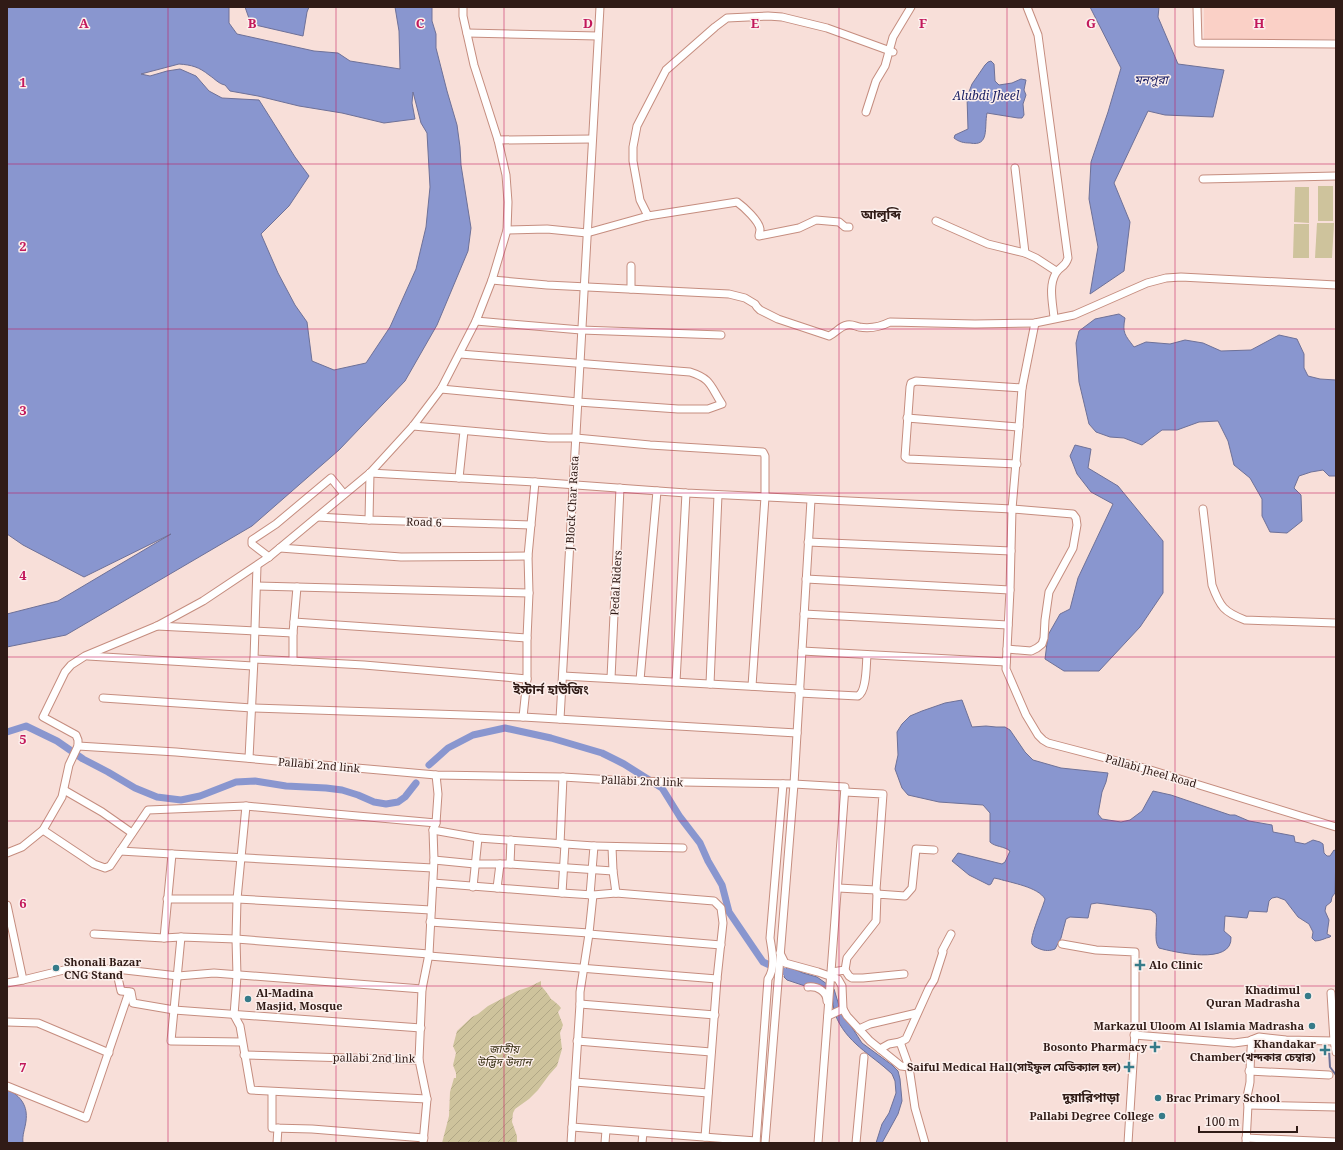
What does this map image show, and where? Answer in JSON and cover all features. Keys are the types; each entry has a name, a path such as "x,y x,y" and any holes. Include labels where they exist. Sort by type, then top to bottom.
{"street":[{"path":"7,853 22,846 43,830 62,797 70,765 78,746 78,740 76,735 43,717 65,672 71,665 85,656 157,626 203,601 269,558 370,473 413,426 442,389 476,321 492,280 508,230 506,175 498,140 474,65 466,33 463,7"},
{"name":"J Block Char Rasta","path":"560,719 600,7"},
{"path":"866,112 876,81 892,51 893,37 911,7"},
{"path":"1028,7 1038,35 1042,59 1068,258 1066,264 1056,271 1052,281 1054,318"},
{"path":"1197,7 1198,43 1336,44"},
{"path":"648,216 640,200 633,161 633,147 637,126 666,70 727,18 768,16 782,17 827,28 892,51"},
{"path":"466,33 598,36"},
{"path":"498,140 592,139"},
{"path":"1015,168 1025,253"},
{"path":"1203,179 1336,176"},
{"path":"508,230 547,229 587,233 648,216 737,202 755,219 760,229 759,236 800,228 816,220 839,222 849,227"},
{"path":"936,221 988,244 1025,253 1056,271"},
{"path":"631,266 631,289"},
{"path":"492,280 547,285 729,294 745,298 755,304 757,308 778,320 829,336 835,334 844,326 852,324 860,327 878,327 890,322 975,324 1035,323 1074,315 1147,283 1166,278 1181,277 1336,286"},
{"path":"476,321 581,330 721,335"},
{"path":"802,651 1006,665 1012,509 1017,464 1022,388 1035,323"},
{"path":"442,389 578,402 686,409 708,409 722,404 710,382 690,372 460,354"},
{"path":"1017,464 905,457 907,418 910,386 916,381 1022,388"},
{"path":"907,418 1019,427"},
{"path":"413,426 549,438 576,438 650,445 763,452 765,456 765,497 752,686"},
{"path":"460,478 464,431"},
{"path":"370,473 535,482 573,486 718,495 1012,509 1073,514 1076,518 1077,525 1073,548 1049,592 1042,644 1031,651 1007,649"},
{"path":"369,520 370,473"},
{"path":"269,558 252,544 252,540 276,524 330,478 344,494"},
{"path":"522,717 527,679 529,593 528,556 535,482"},
{"name":"Pedal Riders","path":"611,678 620,488"},
{"path":"640,680 657,491"},
{"path":"676,682 686,493"},
{"path":"710,684 718,495"},
{"path":"572,1127 643,1133 678,1139 705,1137 715,1140 756,1142 794,784 811,500"},
{"path":"1203,509 1212,585 1222,608 1245,620 1336,623"},
{"name":"Road 6","path":"318,517 531,525"},
{"path":"808,542 1011,551"},
{"path":"280,548 401,556 528,556"},
{"path":"249,758 257,566"},
{"path":"806,579 1010,590"},
{"path":"257,586 529,593"},
{"path":"293,662 293,633 297,587"},
{"path":"804,614 1008,625"},
{"path":"294,622 527,638"},
{"path":"157,626 293,633"},
{"path":"563,676 752,686 858,696 862,694 864,689 867,655"},
{"path":"85,656 253,666"},
{"path":"254,659 364,665 527,679"},
{"name":"Pallabi Jheel Road","path":"1006,665 1026,715 1038,735 1044,740 1067,748 1144,768 1336,827"},
{"path":"103,698 252,708 522,717 797,733"},
{"name":"Pallabi 2nd link","path":"78,746 249,758 436,775 794,784 845,787 845,792"},
{"name":"pallabi 2nd link","path":"244,1054 419,1060 422,989 429,955 433,883 433,830 436,823 438,794 436,775"},
{"path":"562,893 564,868 563,778"},
{"path":"783,784 770,938 777,955 785,963 831,975 838,980 842,986 842,1009 866,1038 901,1066 910,1067"},
{"path":"64,790 102,812 132,833"},
{"path":"818,1143 845,792 883,794 876,892 876,921 847,958 845,970 852,978 904,974"},
{"path":"43,830 94,864 105,868 110,866 148,810 246,806 436,823"},
{"path":"246,806 237,899 237,976 234,1015 240,1026 251,1090 427,1099"},
{"path":"433,830 478,838 612,847 683,848"},
{"path":"473,887 478,838"},
{"path":"510,864 511,840"},
{"path":"571,1143 580,992 589,934 594,846"},
{"path":"612,847 616,893"},
{"path":"838,888 905,896 912,888 916,849 934,850"},
{"path":"120,852 241,858 433,864 510,864 613,871"},
{"path":"164,938 172,854"},
{"path":"497,888 500,864"},
{"path":"433,883 591,895 616,893 714,901 721,908 723,923 705,1137"},
{"path":"167,899 237,899 431,910"},
{"path":"7,905 23,980"},
{"path":"430,922 721,946"},
{"path":"94,934 164,938 181,937 236,939 718,979"},
{"path":"880,1049 889,1044 906,1039 928,988 934,980 943,952 942,951 951,934"},
{"path":"181,937 171,1041 242,1042"},
{"path":"1062,944 1096,950 1135,952 1134,1035 1128,1143"},
{"path":"7,983 68,969 116,969 178,976 214,973 237,976 422,989"},
{"path":"116,969 121,991 131,992 133,1004 174,1010 421,1028"},
{"path":"831,975 845,970"},
{"path":"765,1143 774,976"},
{"path":"808,987 814,987 823,991 827,997 827,1009 829,1012"},
{"path":"7,1086 86,1118 129,992"},
{"path":"1331,993 1336,1052"},
{"path":"580,1004 715,1015"},
{"path":"829,1012 842,1009"},
{"path":"859,1029 870,1024 917,1013"},
{"path":"7,1022 38,1024 109,1053"},
{"path":"1134,1035 1234,1043 1247,1042 1259,1037 1286,1040 1334,1041"},
{"path":"1252,1040 1250,1084 1247,1102 1246,1140 1336,1142"},
{"path":"577,1041 711,1052"},
{"path":"900,1042 910,1067 915,1108 925,1143"},
{"path":"856,1143 864,1057"},
{"path":"272,1092 272,1128 312,1128 424,1140 427,1099 419,1060"},
{"path":"1250,1071 1330,1075"},
{"path":"575,1082 708,1093"},
{"path":"1248,1105 1336,1107"},
{"path":"277,1143 278,1128"},
{"path":"605,1143 606,1130"},
{"path":"642,1143 643,1133"}],"shaded area":[{"path":"1204,7 1336,7 1336,39 1204,39"}],"green space":[{"path":"1318,186 1333,186 1333,221 1318,221"},
{"path":"1295,187 1309,187 1309,223 1294,222"},
{"path":"1317,223 1334,223 1332,258 1315,258"},
{"path":"1294,224 1309,224 1309,258 1293,258"},
{"name":"জাতীয় উদ্ভিদ উদ্যান","path":"541,981 541,986 551,999 561,1008 558,1012 563,1025 560,1033 562,1049 557,1066 538,1090 529,1099 515,1109 513,1113 512,1122 517,1136 517,1143 442,1143 449,1116 450,1092 454,1078 456,1078 453,1065 456,1053 453,1046 457,1031 472,1017 488,1006"}],"water":[{"path":"7,7 229,7 229,23 237,34 314,51 338,53 350,61 400,69 399,31 395,7 432,7 432,21 436,34 436,48 457,125 461,165 471,228 468,251 437,325 405,381 339,450 252,526 66,635 7,647 7,614 58,601 171,534 84,577 23,545 7,534","holes":["179,64 192,66 202,70 225,85 230,91 299,106 342,113 384,123 415,119 412,103 413,92 421,123 427,133 430,187 426,227 416,269 390,327 366,363 334,370 312,361 307,322 295,305 278,273 261,234 289,206 309,176 295,157 259,100 222,98 209,91 196,76 180,69 150,76 141,74"]},
{"path":"245,7 309,7 303,36 251,24"},
{"name":"মনপুরা","path":"1090,7 1159,7 1158,17 1178,64 1224,70 1213,117 1165,115 1148,111 1114,183 1130,222 1124,271 1090,294 1098,247 1089,199 1091,162 1121,68"},
{"name":"Alubdi Jheel","path":"991,61 994,64 995,81 999,85 1012,83 1021,79 1026,80 1024,90 1026,95 1023,104 1024,115 1022,118 1018,118 987,113 985,135 981,142 966,143 960,141 954,138 955,135 968,129 967,97 972,84 985,65"},
{"path":"1119,314 1125,318 1124,331 1128,340 1134,347 1146,342 1170,344 1185,340 1203,343 1221,351 1251,350 1279,335 1297,339 1304,354 1304,368 1308,376 1320,379 1336,380 1336,476 1329,476 1323,470 1299,476 1294,488 1301,495 1302,521 1287,533 1270,532 1262,516 1262,499 1250,478 1234,465 1228,441 1218,421 1199,422 1177,430 1162,430 1142,445 1124,438 1110,437 1096,432 1089,424 1079,382 1076,343 1079,331 1095,319"},
{"path":"1075,445 1091,449 1088,468 1118,486 1163,541 1163,593 1140,627 1099,671 1064,671 1045,659 1048,635 1060,614 1070,609 1078,578 1113,504 1091,492 1077,474 1070,456"},
{"path":"962,700 972,727 1005,727 1010,730 1025,752 1033,760 1061,768 1108,773 1102,792 1098,814 1102,819 1121,822 1130,820 1142,811 1153,791 1171,795 1230,815 1235,815 1249,821 1272,825 1273,832 1294,836 1295,842 1305,844 1313,840 1320,842 1323,844 1324,853 1327,856 1330,856 1334,850 1336,851 1335,893 1331,902 1326,906 1325,911 1329,920 1327,934 1331,936 1315,941 1312,938 1313,932 1309,924 1298,917 1285,900 1277,897 1272,898 1269,901 1267,912 1249,911 1247,918 1225,916 1224,931 1231,937 1229,946 1223,952 1201,955 1189,954 1159,948 1156,941 1156,914 1151,910 1097,903 1091,904 1088,918 1070,917 1066,919 1061,938 1055,949 1039,949 1034,946 1032,944 1032,936 1045,899 1042,895 1031,888 994,878 989,885 969,875 952,861 958,853 1002,864 1005,862 1010,851 990,842 990,813 983,805 939,802 908,795 902,788 895,769 898,755 897,732 902,724 910,716 922,711 945,703"},
{"path":"787,966 817,977 834,989 840,1009 862,1043 898,1071 902,1101 898,1114 882,1143 876,1143 882,1124 889,1113 896,1093 895,1081 892,1074 852,1040 846,1033 835,1014 832,995 787,980 784,977"},
{"path":"7,1089 20,1098 25,1106 26,1124 23,1143 7,1143"}],"waterway":[{"path":"7,732 26,726 57,741 83,759 135,788 157,797 181,800 200,796 236,782 255,781 286,786 342,790 374,802 386,804 398,802 405,797 416,783"},
{"path":"429,765 448,748 473,735 505,728 551,738 602,753 624,764 662,788 680,817 700,843 708,861 722,885 729,912 763,962 794,976"},
{"path":"1329,1050 1330,1067 1336,1075"}],"place":[{"name":"Alo Clinic","path":"1140,965"},
{"name":"Shonali Bazar CNG Stand","path":"56,968"},
{"name":"Khadimul Quran Madrasha","path":"1308,996"},
{"name":"Al-Madina Masjid, Mosque","path":"248,999"},
{"name":"Markazul Uloom Al Islamia Madrasha","path":"1312,1026"},
{"name":"Bosonto Pharmacy","path":"1155,1047"},
{"name":"Khandakar Chamber(খন্দকার চেম্বার)","path":"1325,1050"},
{"name":"Saiful Medical Hall(সাইফুল মেডিক্যাল হল)","path":"1129,1067"},
{"name":"Brac Primary School","path":"1158,1098"},
{"name":"Pallabi Degree College","path":"1162,1116"}],"district":[{"name":"আলুব্দি","path":"881,214"},
{"name":"ইস্টার্ন হাউজিং","path":"551,689"},
{"name":"দুয়ারিপাড়া","path":"1091,1097"}]}
